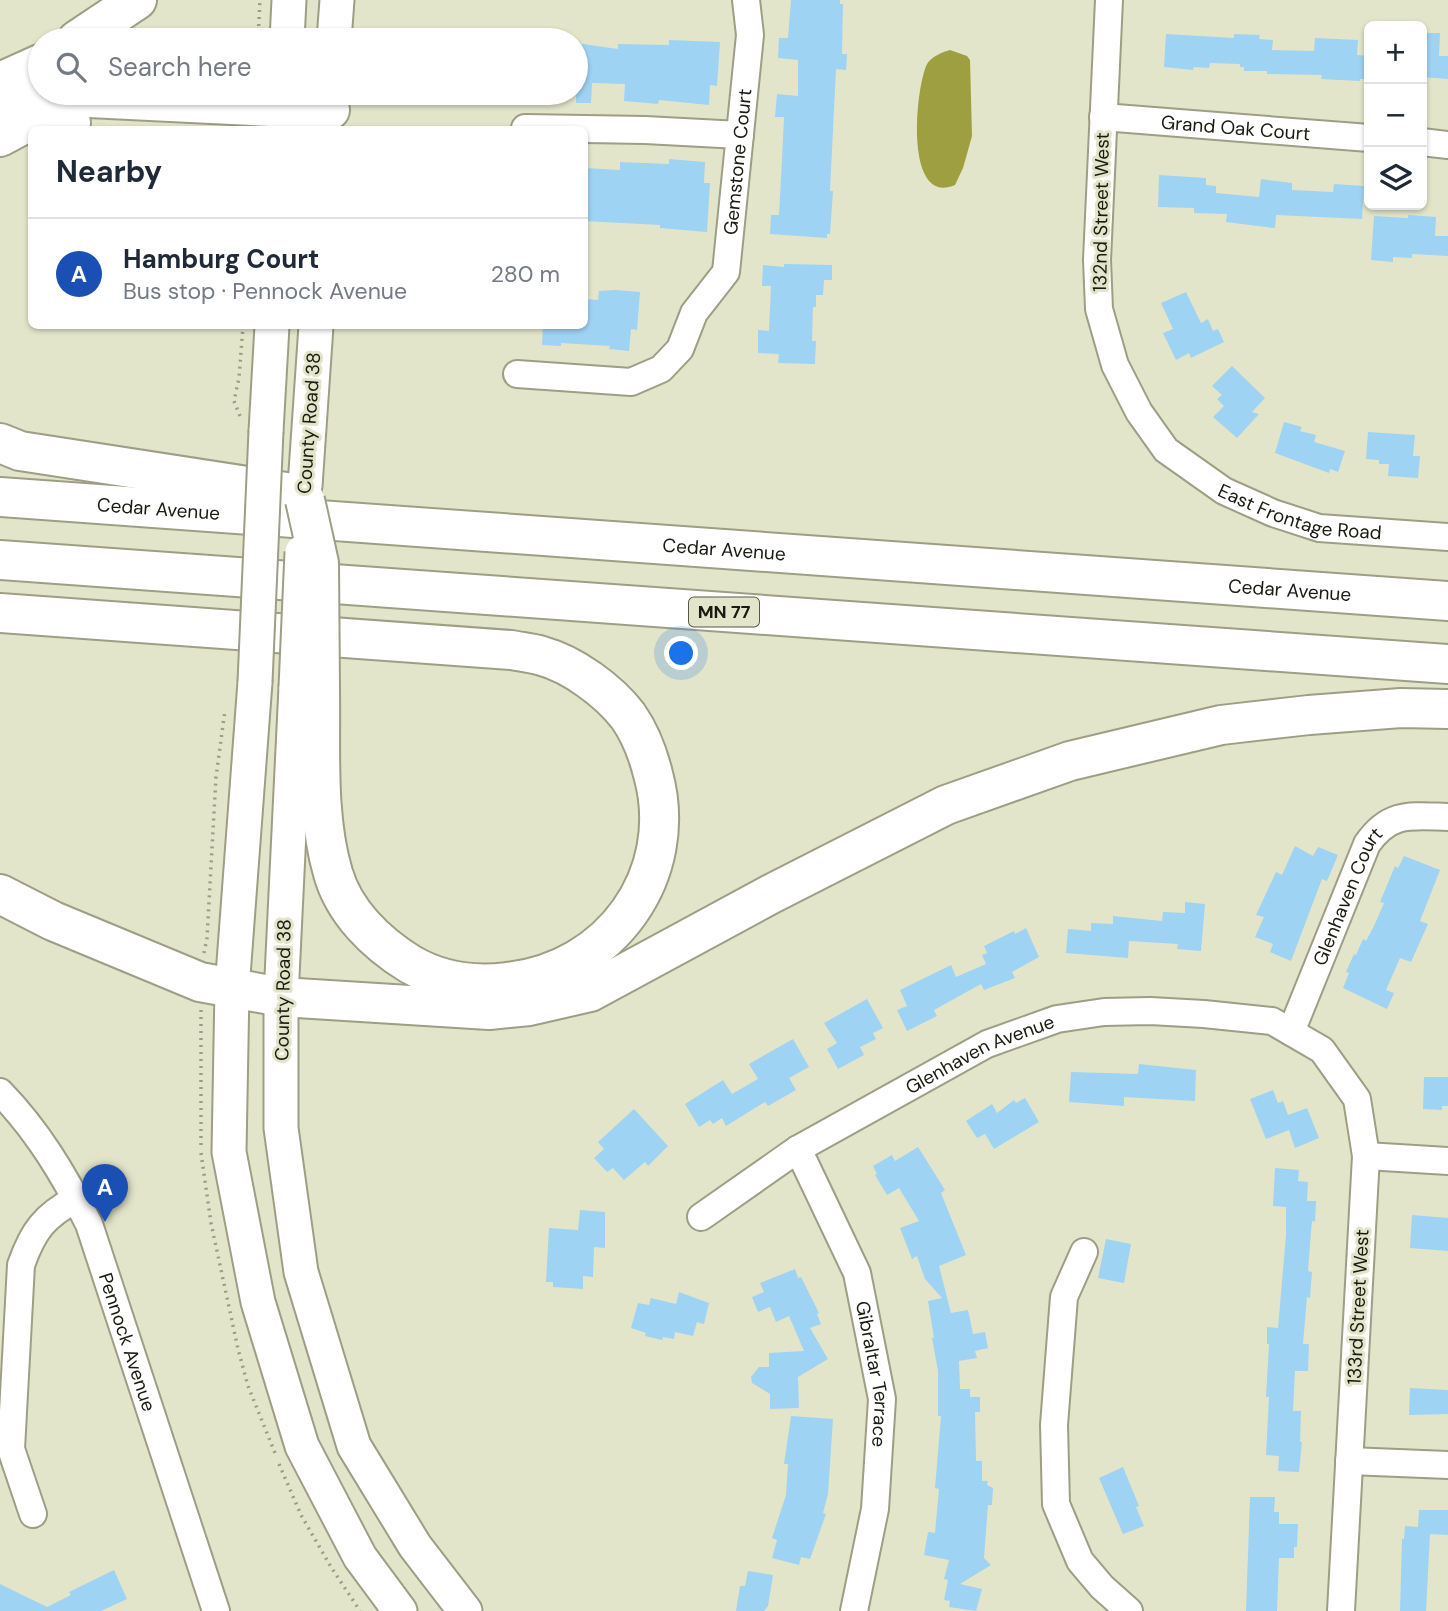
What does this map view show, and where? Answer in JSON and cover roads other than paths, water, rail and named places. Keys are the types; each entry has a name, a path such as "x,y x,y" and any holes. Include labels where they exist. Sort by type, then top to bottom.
{"highway":[{"path":"96,28 137,0"},
{"path":"0,82 28,69"},
{"path":"0,101 28,98"},
{"path":"199,105 329,111"},
{"path":"0,137 30,121 115,126"},
{"path":"0,443 20,451 598,541"},
{"name":"Cedar Avenue","path":"0,497 1448,601"},
{"path":"0,613 511,650 543,656 573,669 599,688 628,716 647,752 657,788 660,824 654,861 642,894 622,922 595,948 566,967 524,981 493,984 458,982 422,971 394,954 369,933 347,905 333,875 323,832 308,688 319,563 304,500"},
{"name":"MN 77","path":"0,560 1448,664"},
{"path":"0,894 53,921 200,982 232,989 281,997 489,1010 529,1006 590,992 771,894 946,805 1070,761 1221,725 1401,708 1448,709"}],"main road":[{"path":"288,28 289,0"},
{"path":"335,28 337,0"},
{"path":"271,329 254,425 255,682 232,989 229,1152 258,1302 302,1446 360,1558 400,1611"},
{"name":"County Road 38","path":"304,500 316,329"},
{"name":"County Road 38","path":"308,688 281,997 281,1128 301,1272 354,1446 415,1546 465,1611"}],"street":[{"name":"Gemstone Court","path":"517,374 631,382 661,369 680,349 694,313 726,272 750,36 746,0"},
{"name":"132nd Street West","path":"1109,0 1097,260 1099,309 1115,365 1139,412 1166,450"},
{"name":"Grand Oak Court","path":"1103,117 1364,138"},
{"path":"588,129 740,135"},
{"path":"1427,143 1448,145"},
{"name":"East Frontage Road","path":"1166,450 1224,491 1272,513 1319,528 1448,537"},
{"name":"Glenhaven Court","path":"1291,1032 1367,844 1378,829 1393,820 1415,816 1448,817"},
{"name":"Glenhaven Avenue","path":"701,1217 798,1149 987,1044 1056,1019 1104,1012 1150,1011 1272,1021 1291,1032"},
{"name":"133rd Street West","path":"1291,1032 1322,1050 1357,1099 1366,1156 1341,1611"},
{"name":"Pennock Avenue","path":"0,1092 32,1127 60,1168 89,1224 216,1611"},
{"name":"Gibraltar Terrace","path":"798,1149 857,1273 881,1399 875,1509 854,1611"},
{"path":"1366,1156 1448,1161"},
{"path":"33,1514 11,1449 21,1265 38,1227 76,1199"},
{"path":"1084,1252 1064,1297 1054,1425 1056,1504 1080,1561 1102,1587 1129,1611"},
{"path":"1349,1461 1448,1465"}],"place":[{"name":"Hamburg Court","path":"105,1222"}]}
